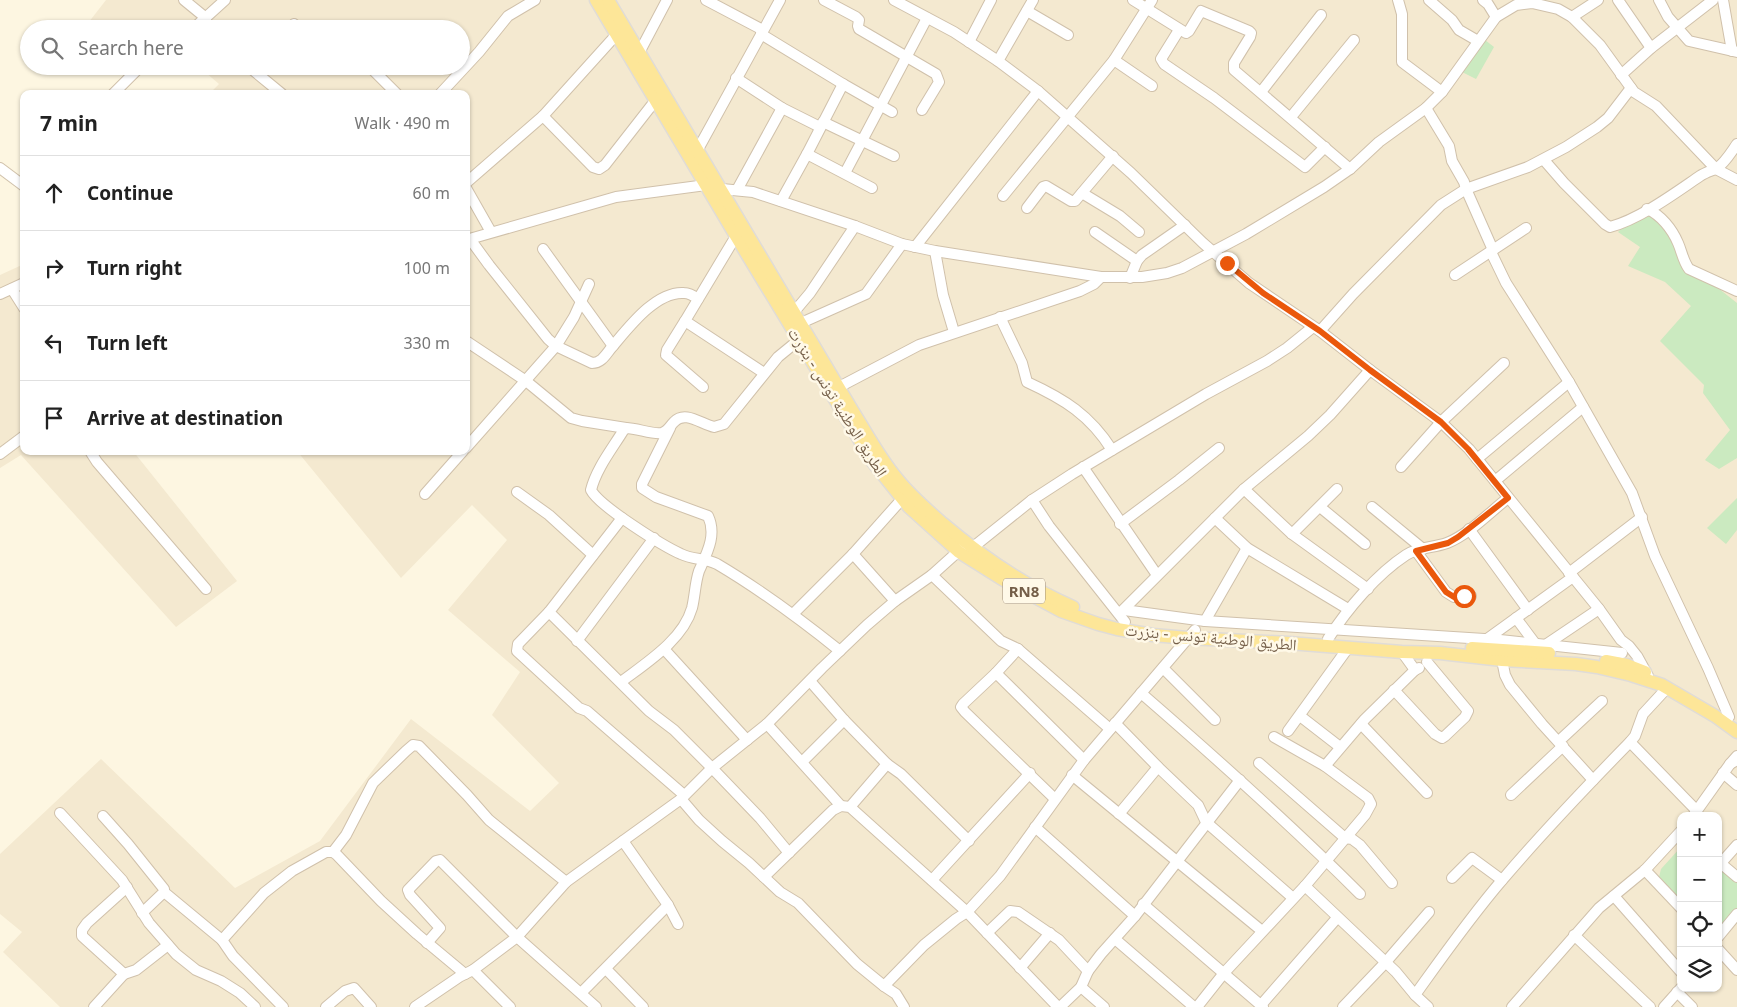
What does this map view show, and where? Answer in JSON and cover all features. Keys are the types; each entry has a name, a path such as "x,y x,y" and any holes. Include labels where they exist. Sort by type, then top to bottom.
{"main road":[{"name":"الطريق الوطنية تونس - بنزرت","path":"596,0 873,462 902,499 1035,598 1079,618 1117,629 1153,635 1331,633 1402,652 1440,653 1629,670"},
{"name":"الطريق الوطنية تونس - بنزرت","path":"613,4 639,53 722,189 882,460 916,500 966,548 1067,604 1103,618 1123,615 1192,634 1348,648 1378,646 1552,653 1629,670 1674,684 1733,719"},
{"name":"الطريق الوطنية تونس - بنزرت","path":"1648,677 1715,716 1737,732"}],"street":[{"path":"184,0 198,20"},
{"path":"206,20 225,0"},
{"path":"470,62 508,16 535,0"},
{"path":"639,53 667,0"},
{"path":"706,0 892,112"},
{"path":"697,150 780,0"},
{"path":"824,0 856,17 859,20 859,29 936,74 939,80 938,84 922,110"},
{"path":"894,0 969,42 1038,91 1113,156 1213,252 1249,283 1317,329 1441,422 1477,459 1599,609 1622,640 1637,656 1648,677"},
{"path":"969,42 991,0"},
{"path":"998,61 1033,0"},
{"path":"1133,0 1150,4 1179,30 1188,33 1198,13 1202,11 1249,31 1250,36 1234,63 1234,70 1291,117 1350,170"},
{"path":"1398,0 1402,14 1402,62 1442,92"},
{"path":"1429,0 1452,20 1460,30 1478,41"},
{"path":"1483,0 1488,4 1496,17"},
{"path":"1572,17 1598,0"},
{"path":"1618,0 1651,48"},
{"path":"1659,0 1677,28 1689,41 1734,52 1723,0"},
{"path":"1621,75 1651,48 1713,0"},
{"path":"470,238 616,197 706,185 722,189 753,192 855,226 902,244 934,251 1101,277 1130,278 1154,276 1182,268 1213,252 1246,234 1350,170 1379,142 1426,108 1442,92 1496,17 1516,5 1531,1 1558,9 1572,17 1600,46 1630,88 1656,106 1716,169 1737,180"},
{"path":"1003,196 1114,60 1150,4"},
{"path":"1028,11 1068,35"},
{"path":"1261,92 1321,15"},
{"path":"845,174 927,18"},
{"path":"1179,30 1161,59 1164,64 1214,98 1305,167 1324,147"},
{"path":"470,179 543,116 617,34"},
{"path":"1291,117 1354,40"},
{"path":"1114,60 1152,86"},
{"path":"116,90 132,75"},
{"path":"259,75 277,90"},
{"path":"378,75 394,90"},
{"path":"444,90 458,75"},
{"path":"736,78 782,108 894,156"},
{"path":"781,201 843,84"},
{"path":"419,1006 517,937 566,882 682,797 712,768 767,724 840,650 895,601 1032,500 1112,450 1317,329 1426,219 1452,196 1544,160 1608,118 1630,88"},
{"path":"915,247 1038,91"},
{"path":"543,116 593,167 599,169 606,165 656,101"},
{"path":"737,190 782,108"},
{"path":"1426,108 1449,146 1452,161 1464,182 1506,283 1569,382 1622,475 1642,517 1655,556 1733,719"},
{"path":"1544,160 1564,183 1610,227 1683,189 1710,170 1716,169 1737,144"},
{"path":"807,154 872,188"},
{"path":"1027,208 1043,187 1046,186 1071,201 1076,201 1113,156"},
{"path":"0,168 20,183"},
{"path":"1082,193 1120,216 1139,232"},
{"path":"470,195 491,232"},
{"path":"1647,209 1656,213 1664,222 1678,244 1684,262 1689,269 1737,291"},
{"path":"1130,278 1136,261 1142,255 1185,225"},
{"path":"794,312 810,293 855,226"},
{"path":"1455,275 1526,228"},
{"path":"1095,232 1136,261"},
{"path":"703,387 666,356 667,350 736,236"},
{"path":"470,241 548,339 556,346 594,363 601,360 640,317 660,299 668,295 687,293 698,299"},
{"path":"801,323 866,294 902,244"},
{"path":"543,249 613,346"},
{"path":"934,251 943,295 954,332"},
{"path":"839,387 918,346 954,332 1080,291 1094,284 1101,277"},
{"path":"470,444 556,346 574,317 589,284"},
{"path":"0,294 20,285"},
{"path":"12,289 20,302"},
{"path":"1000,317 1022,363 1026,380 1076,409 1099,431 1112,450"},
{"path":"685,321 764,373"},
{"path":"621,682 664,650 687,620 692,608 699,572 712,537 708,516 656,497 642,488 642,484 670,428 675,421 682,417 690,417 714,427 724,424 778,357 800,339"},
{"path":"470,344 526,381 571,418 662,433 670,428"},
{"path":"1400,467 1441,422 1504,363"},
{"path":"1123,615 1156,575 1244,489 1308,436 1342,403 1370,370"},
{"path":"1477,459 1569,382"},
{"path":"1495,481 1582,407"},
{"path":"626,428 593,483 591,490 599,500 622,518 681,554 714,562 754,586 840,650"},
{"path":"0,454 20,439"},
{"path":"1120,524 1219,448"},
{"path":"93,455 206,589"},
{"path":"425,494 459,455"},
{"path":"1083,468 1156,575"},
{"path":"1244,489 1292,534 1368,589"},
{"path":"1292,534 1337,489"},
{"path":"517,492 549,515 593,555"},
{"path":"1331,633 1348,609 1402,558 1419,550 1448,543 1508,498"},
{"path":"794,614 853,554 902,499"},
{"path":"1032,500 1049,526 1123,615 1331,633 1534,642 1622,652"},
{"path":"1320,507 1365,544"},
{"path":"1372,507 1419,550 1446,592 1454,597 1471,596"},
{"path":"1487,639 1528,610 1642,517"},
{"path":"622,518 549,612 518,644 517,651 579,708 587,711 682,797 699,820 722,841 780,892 798,902 857,964 896,994 904,1007"},
{"path":"1215,518 1247,548 1348,609"},
{"path":"1469,529 1528,610"},
{"path":"577,641 654,538"},
{"path":"1205,621 1247,548"},
{"path":"853,554 895,601"},
{"path":"932,575 1001,641 1018,649 1112,726 1158,767 1198,805 1206,822 1293,898"},
{"path":"1547,644 1599,609"},
{"path":"549,612 649,711 674,730 712,768 760,818 789,853"},
{"path":"1516,618 1534,642"},
{"path":"884,986 924,945 956,918 967,912 1000,876 1072,775 1192,634"},
{"path":"1622,640 1622,652 1629,670"},
{"path":"1288,731 1348,648"},
{"path":"1018,649 962,707 1055,799"},
{"path":"664,650 747,740"},
{"path":"1402,652 1415,670"},
{"path":"1325,766 1340,747 1394,690 1415,670 1440,653"},
{"path":"1502,660 1506,680 1594,780"},
{"path":"1394,690 1435,734 1442,738 1445,736 1465,717 1468,711 1427,662"},
{"path":"1163,668 1215,720"},
{"path":"996,673 1084,760"},
{"path":"810,681 844,720 969,841"},
{"path":"1415,995 1457,936 1502,880 1635,736 1643,714 1667,688"},
{"path":"1141,693 1240,780 1360,894"},
{"path":"1512,795 1602,701"},
{"path":"1300,716 1340,747"},
{"path":"802,762 844,720"},
{"path":"767,724 845,806 967,912 1059,1007 1080,987 1088,971 1135,916 1240,780"},
{"path":"1361,724 1427,793"},
{"path":"1115,938 1195,1007 1262,931 1305,886 1369,809 1371,804 1368,798 1325,766 1274,737"},
{"path":"1630,742 1694,812"},
{"path":"333,852 346,835 373,783 413,745 419,746 467,794 489,820 566,882"},
{"path":"1696,812 1723,773 1735,760"},
{"path":"1259,763 1345,838 1352,839 1360,845 1392,884"},
{"path":"764,877 833,810 845,806 888,764"},
{"path":"1120,814 1158,767"},
{"path":"1723,773 1737,785"},
{"path":"932,880 1030,774"},
{"path":"1072,775 1262,931"},
{"path":"60,812 127,886 142,913 176,954 196,970 221,981 240,993 255,1007"},
{"path":"103,816 162,886 164,892 222,940 233,956 283,1007"},
{"path":"1035,827 1135,916"},
{"path":"1512,1007 1574,935 1600,908 1645,870 1677,835"},
{"path":"622,841 668,905 678,924"},
{"path":"1722,860 1737,845"},
{"path":"222,940 264,893 308,861 326,852 333,852 381,901 427,943 469,972 510,1007"},
{"path":"1452,878 1472,858 1502,880"},
{"path":"427,943 440,928 410,895 408,890 438,860 442,861 517,937 596,1007"},
{"path":"1722,864 1737,877"},
{"path":"1645,870 1677,904"},
{"path":"124,974 84,938 81,933 88,923 127,886"},
{"path":"1305,886 1384,963 1396,972 1428,1007"},
{"path":"142,913 164,892"},
{"path":"1614,896 1677,967"},
{"path":"1143,904 1262,1006 1337,918"},
{"path":"582,993 668,905"},
{"path":"987,933 1005,915 1014,911 1050,933 1088,971"},
{"path":"1343,1007 1429,912"},
{"path":"1722,932 1737,914"},
{"path":"1020,968 1050,933"},
{"path":"1574,935 1643,1005"},
{"path":"94,1007 124,974 136,970 168,944"},
{"path":"1722,953 1737,970"},
{"path":"606,969 644,1007"},
{"path":"1080,987 1104,1007"},
{"path":"326,1007 344,991 354,988 371,1007"},
{"path":"1664,1007 1677,992"},
{"path":"1681,992 1692,1007"}],"shaded area":[{"path":"106,0 1737,0 1737,1007 60,1007 3,952 22,932 0,914 0,854 101,759 235,888 320,841 411,719 530,811 559,783 492,715 520,672 448,610 507,540 472,505 401,578 300,455 470,455 470,90 213,90 219,84 208,75 470,75 470,20 90,20"},
{"path":"20,266 21,455 0,468 0,275"},
{"path":"21,455 136,455 237,581 176,627"}],"green space":[{"path":"1485,40 1494,47 1476,79 1462,72"},
{"path":"1649,213 1667,232 1683,270 1718,288 1737,303 1737,458 1719,469 1705,460 1730,430 1703,393 1704,385 1660,341 1691,306 1665,282 1628,266 1640,247 1618,232 1630,220"},
{"path":"1737,498 1737,530 1726,544 1707,528"},
{"path":"1677,851 1677,897 1659,877 1661,869"},
{"path":"1722,867 1737,881 1737,911 1722,929"}],"route":[{"path":"1227,263 1249,283 1320,331 1441,422 1468,449 1508,498 1448,543 1416,551 1449,595 1454,597 1464,596"}]}
